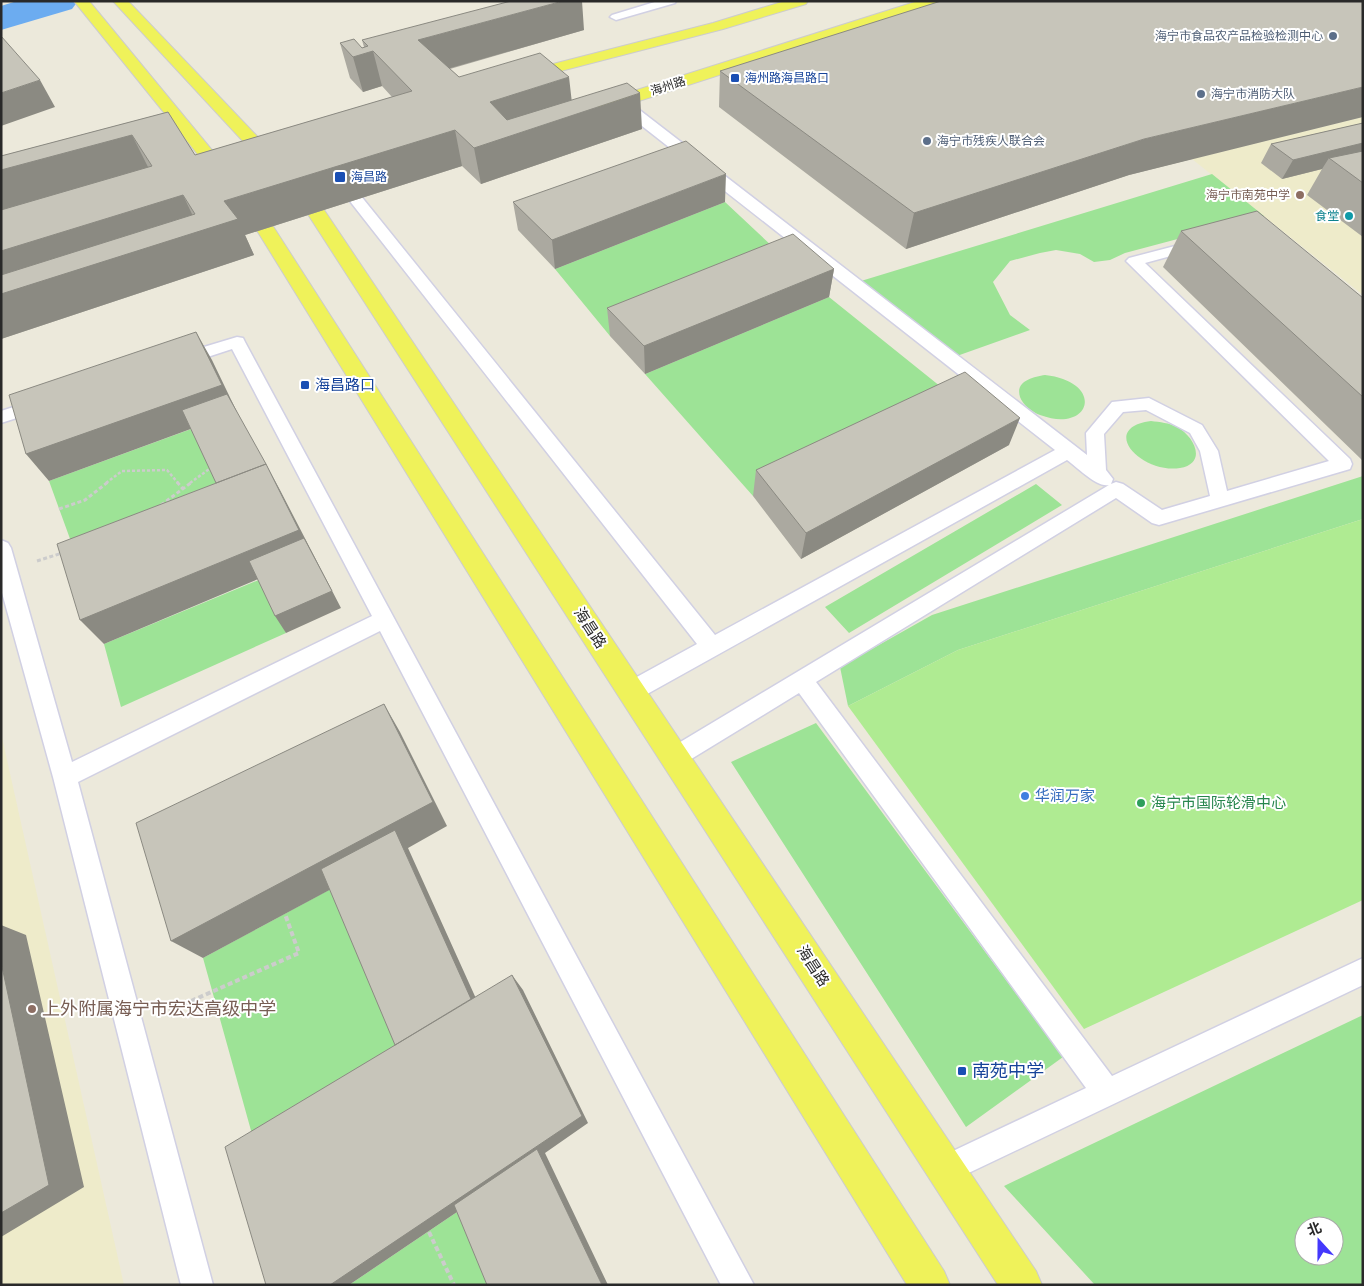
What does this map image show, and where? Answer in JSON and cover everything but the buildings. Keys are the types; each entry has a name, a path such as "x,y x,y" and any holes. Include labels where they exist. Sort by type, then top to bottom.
{"main road":[{"name":"海昌路","path":"81,1 215,165 275,212 632,691 1022,1285"},
{"name":"海昌路","path":"120,1 262,151 275,212 930,1285"},
{"path":"506,81 563,64 718,26 801,1"},
{"name":"海州路","path":"591,110 934,1"},
{"path":"196,171 280,146"},
{"path":"275,212 365,182"}],"lane":[{"path":"616,17 671,1"},
{"path":"619,101 1116,489 1159,518 1343,464 1134,261 1218,239"},
{"path":"347,188 712,647"},
{"path":"161,366 237,342 738,1285"},
{"path":"1,417 58,399"},
{"path":"1097,473 1095,433 1118,406 1149,404 1196,429 1209,451 1220,500"},
{"path":"632,691 1068,451"},
{"path":"675,757 1116,489"},
{"path":"3,559 65,777 197,1285"},
{"path":"65,777 385,619"},
{"path":"802,680 1106,1093"},
{"path":"946,1170 1363,970"}],"path":[{"path":"158,508 212,467"},
{"path":"59,509 85,500 122,471 167,470 183,488"},
{"path":"3,559 68,552"},
{"path":"130,1028 299,953 286,914"},
{"path":"429,1232 454,1285"}],"shaded area":[{"name":"海宁市南苑中学","path":"1363,117 1363,295 1192,159"},
{"name":"上外附属海宁市宏达高级中学","path":"1,733 124,1285 1,1285"}],"green space":[{"path":"1212,174 1264,216 1125,253 1110,260 1094,262 1080,254 1056,250 1010,261 993,282 1010,315 1030,330 954,357 861,281"},
{"path":"725,202 790,263 610,336 555,269"},
{"path":"829,297 956,399 753,496 645,374"},
{"path":"1045,375 1064,380 1077,387 1084,396 1084,405 1080,413 1071,418 1057,419 1040,415 1031,410 1021,400 1020,387 1030,379"},
{"path":"1151,421 1171,425 1183,431 1193,443 1196,455 1194,461 1180,468 1165,468 1140,458 1131,449 1127,441 1128,432 1135,425"},
{"path":"194,428 231,510 81,569 49,481"},
{"path":"1363,476 1363,519 958,650 848,706 840,667 932,615"},
{"path":"1036,484 1062,505 849,633 825,607"},
{"name":"海宁市国际轮滑中心","path":"1363,519 1363,900 1084,1029 848,706 958,650"},
{"path":"261,579 286,633 121,707 104,644"},
{"path":"816,723 1063,1057 966,1127 731,762"},
{"path":"338,885 412,1058 257,1152 203,958"},
{"path":"1363,1015 1363,1285 1095,1285 1004,1186"},
{"path":"466,1206 500,1285 349,1285"}],"waterway":[{"path":"1,18 59,1"}],"place":[{"name":"海宁市食品农产品检验检测中心","path":"1333,36"},
{"name":"海州路海昌路口","path":"735,78"},
{"name":"海宁市消防大队","path":"1201,94"},
{"name":"海宁市残疾人联合会","path":"927,141"},
{"name":"海昌路","path":"340,177"},
{"name":"海宁市南苑中学","path":"1300,195"},
{"name":"食堂","path":"1349,216"},
{"name":"海昌路口","path":"305,385"},
{"name":"华润万家","path":"1025,796"},
{"name":"海宁市国际轮滑中心","path":"1141,803"},
{"name":"上外附属海宁市宏达高级中学","path":"32,1009"},
{"name":"南苑中学","path":"962,1071"}]}
